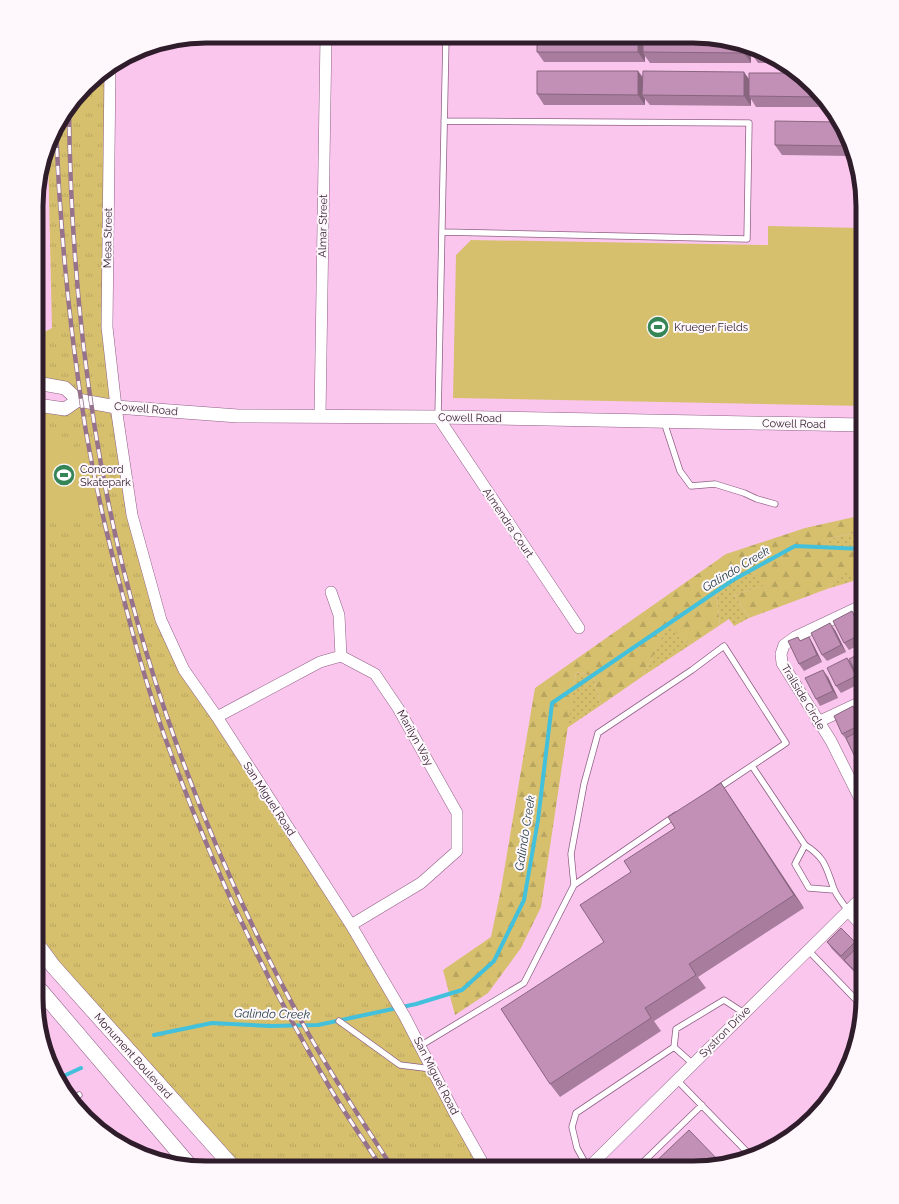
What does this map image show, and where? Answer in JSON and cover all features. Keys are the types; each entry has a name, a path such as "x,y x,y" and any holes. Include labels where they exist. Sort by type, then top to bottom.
{"main road":[{"name":"Monument Boulevard","path":"43,952 53,966 228,1161"},
{"path":"43,994 185,1160"}],"street":[{"name":"Almar Street","path":"320,416 326,43"},
{"name":"Mesa Street","path":"110,74 106,327 116,407"},
{"name":"Cowell Road","path":"43,384 65,388 78,400 116,407 238,416 438,417 856,425"},
{"path":"43,406 65,409 78,400"},
{"name":"San Miguel Road","path":"116,407 132,515 161,620 184,670 217,717 351,925 405,1017 454,1112 482,1161"},
{"name":"Almendra Court","path":"438,417 578,628"},
{"path":"217,717 320,662 341,656 339,615 331,592"},
{"name":"Trailside Circle","path":"856,608 795,637 784,645 781,654 782,663 831,741 856,791"},
{"name":"Marilyn Way","path":"341,656 375,674 398,708 457,813 457,851 421,883 351,925"},
{"path":"818,722 856,704"},
{"name":"Systron Drive","path":"595,1161 856,903"},
{"path":"848,910 856,919"}],"lane":[{"path":"438,417 446,43"},
{"path":"442,232 747,238 749,123 444,120"},
{"path":"663,422 680,472 691,486 715,484 775,504"},
{"path":"574,885 571,854 584,784 598,733 692,670 724,646 786,743 711,793"},
{"path":"752,766 805,845 816,852 823,861 830,875 834,890 848,910"},
{"path":"420,1046 524,983 574,885 681,812"},
{"path":"805,845 795,864 809,888 834,890"},
{"path":"808,950 856,1000"},
{"path":"584,1161 577,1148 572,1128 576,1113 674,1047 676,1029 724,1000 744,1013"},
{"path":"339,1022 400,1065 432,1068"},
{"path":"674,1047 693,1064"},
{"path":"677,1080 747,1152"},
{"path":"644,1161 702,1105"}],"green space":[{"path":"110,74 107,327 132,515 161,620 184,670 351,925 482,1161 228,1161 43,951 43,406 65,409 78,400 43,385 43,333 52,328 48,166 55,143 70,115 83,98 98,83"},
{"name":"Krueger Fields","path":"768,226 856,228 856,406 453,398 456,255 471,240 768,245"},
{"name":"Concord Skatepark","path":"43,441 79,448 80,444 85,444 97,501 80,519 43,521"},
{"path":"856,517 856,533 832,538 822,547 856,549 856,572 842,571 827,589 749,618 734,595 763,586 752,570 716,592 720,625 690,645 668,625 643,676 601,705 593,676 576,672 541,907 521,948 488,993 455,1015 443,970 491,937 501,889 535,688 726,554 805,528"},
{"path":"856,533 856,549 821,547 832,538"},
{"path":"752,570 764,586 734,595 749,618 734,626 729,619 720,625 716,592"},
{"path":"842,570 856,571 856,580 827,589"},
{"path":"668,624 690,645 643,676"},
{"path":"576,672 593,676 601,705 567,728"}],"building":[{"path":"537,43 638,43 638,52 537,52"},
{"path":"643,43 704,43 725,46 744,51 744,53 643,52"},
{"path":"537,71 638,71 638,95 537,94"},
{"path":"643,71 744,72 744,96 642,95"},
{"path":"749,73 787,73 801,83 815,97 749,96"},
{"path":"775,121 833,122 845,146 775,145"},
{"path":"852,611 856,619 856,637 844,643 833,621"},
{"path":"830,623 841,645 822,655 811,633"},
{"path":"798,637 800,641 809,637 817,655 799,664 788,641"},
{"path":"856,656 856,673 849,659"},
{"path":"847,658 856,676 836,686 827,668"},
{"path":"823,670 833,691 816,699 805,678"},
{"path":"853,706 856,712 856,727 842,734 834,716"},
{"path":"856,733 856,756 855,757 846,738"},
{"path":"721,783 794,895 689,964 696,975 645,1008 651,1018 550,1084 501,1009 604,942 580,905 631,872 624,861 675,828 668,817"},
{"path":"841,928 855,942 841,956 827,942"},
{"path":"856,949 856,972 844,960"},
{"path":"689,1130 718,1159 704,1161 656,1161"}],"waterway":[{"name":"Galindo Creek","path":"154,1035 212,1023 270,1026 318,1025 416,1004 462,990 494,961 524,900 538,820 552,703 733,580 795,546 856,549"},
{"name":"Galindo Creek","path":"63,1076 81,1068"}],"railway":[{"path":"69,116 73,229 89,389 109,508 128,586 150,664 175,740 204,816 236,890 271,963 308,1033 349,1101 388,1161"},
{"path":"57,140 66,282 86,432 98,496 113,559 151,697 205,841 244,927 286,1011 309,1052 377,1161"}],"place":[{"name":"Krueger Fields","path":"658,327"},
{"name":"Concord Skatepark","path":"64,475"}]}
